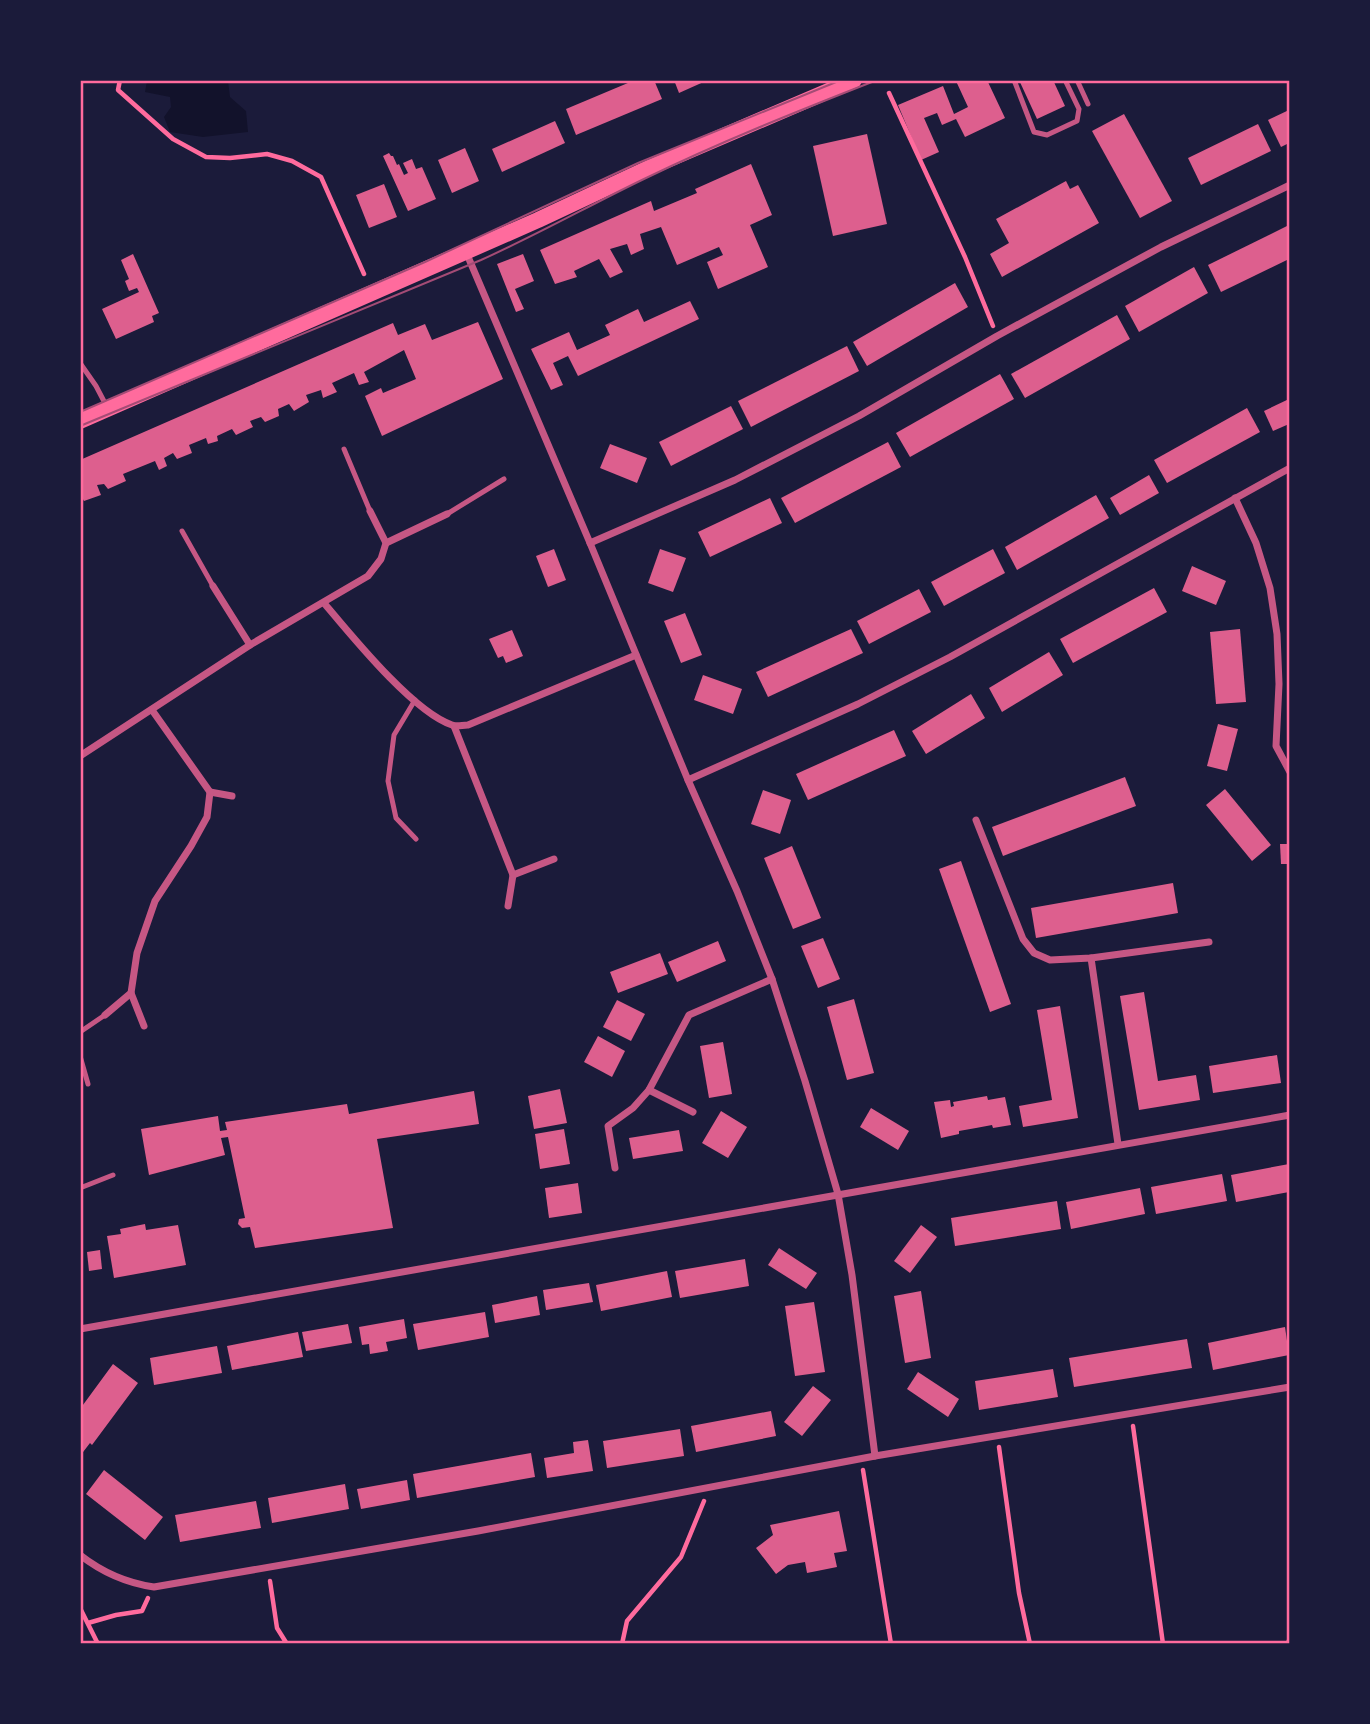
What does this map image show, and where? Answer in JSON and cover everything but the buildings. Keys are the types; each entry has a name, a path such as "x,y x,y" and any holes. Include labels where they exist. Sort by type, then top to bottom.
{"main road":[{"path":"80,421 466,252 651,167 854,80"}],"street":[{"path":"590,543 735,480 859,416 1161,247 1290,185"},
{"path":"466,252 772,979 838,1194 852,1275 875,1456"},
{"path":"688,780 858,704 950,657 1290,468"},
{"path":"1235,498 1256,543 1270,588 1278,634 1276,746 1290,772"},
{"path":"80,755 250,645 368,576 381,559 386,543 370,511"},
{"path":"386,543 447,514"},
{"path":"213,586 250,645"},
{"path":"324,603 377,665 435,717 454,726 467,725 636,655"},
{"path":"144,1026 131,993 137,953 155,901 207,817 210,792 152,710"},
{"path":"454,726 513,875 508,906"},
{"path":"210,792 232,796"},
{"path":"976,820 1023,939 1034,953 1050,960 1091,958 1209,942"},
{"path":"513,875 554,859"},
{"path":"1091,958 1118,1144"},
{"path":"615,1168 608,1126 633,1108 649,1090 689,1015 772,979"},
{"path":"105,1015 131,993"},
{"path":"649,1090 693,1112"},
{"path":"80,1329 1290,1115"},
{"path":"80,1555 94,1566 133,1584 154,1587 875,1456 1290,1387"}],"lane":[{"path":"1014,80 1034,132 1048,135 1077,121 1079,109 1065,80"},
{"path":"1077,80 1088,104"},
{"path":"80,363 108,410"},
{"path":"344,449 370,511"},
{"path":"447,514 504,479"},
{"path":"182,531 213,586"},
{"path":"415,700 394,734 388,781 396,818 416,839"},
{"path":"80,1032 105,1015"},
{"path":"80,1056 88,1084"},
{"path":"80,1188 113,1175"}],"path":[{"path":"120,80 118,90 144,115 173,139 206,157 230,158 267,154 292,161 321,177 364,274"},
{"path":"889,93 965,257 998,336"},
{"path":"1131,1414 1163,1643"},
{"path":"998,1436 1019,1592 1030,1643"},
{"path":"861,1459 891,1643"},
{"path":"622,1643 627,1621 681,1557 709,1488"},
{"path":"268,1567 277,1628 287,1643"},
{"path":"88,1623 142,1611 154,1587"},
{"path":"80,1608 98,1643"}],"shaded area":[{"path":"147,81 228,81 230,97 246,111 248,132 203,137 170,132 164,117 171,107 170,97 145,92"}],"tram line":[{"path":"80,412 425,262 638,163 841,80"},
{"path":"80,426 481,260 701,152 877,80"}]}
